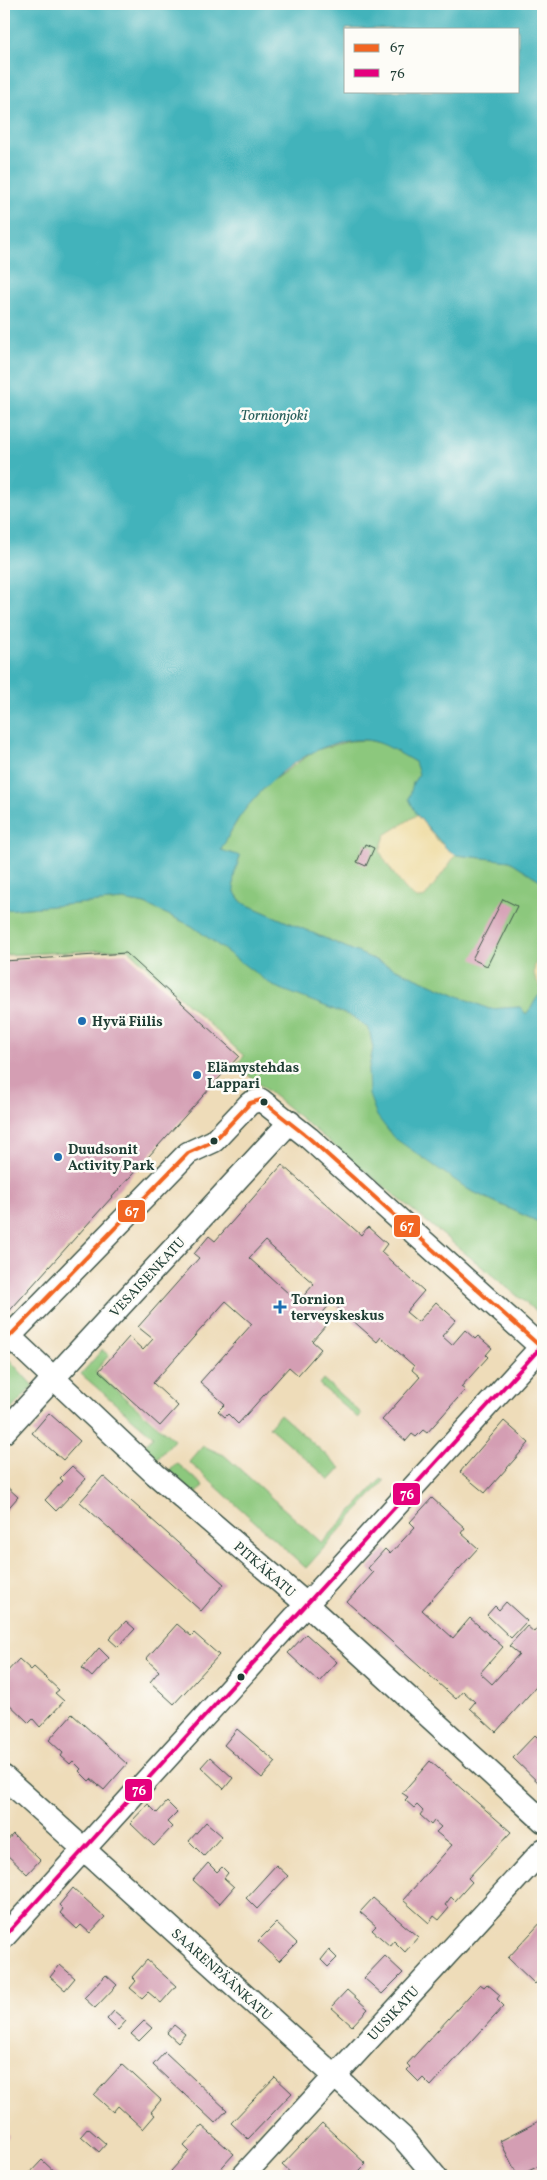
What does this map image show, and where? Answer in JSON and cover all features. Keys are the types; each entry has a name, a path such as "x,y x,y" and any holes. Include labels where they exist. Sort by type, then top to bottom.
{"street":[{"path":"4,1937 306,1604 542,1348 290,1122 261,1100 250,1103 214,1141 188,1153 6,1339"},
{"name":"VESAISENKATU","path":"4,1432 290,1122"},
{"name":"PITKÄKATU","path":"6,1339 155,1474 306,1604 543,1821"},
{"name":"SAARENPÄÄNKATU","path":"4,1777 402,2138 435,2176"},
{"name":"UUSIKATU","path":"243,2176 543,1850"}],"green space":[{"path":"367,740 384,744 415,762 419,774 413,783 417,815 447,849 456,855 510,861 543,882 543,991 526,1014 520,1007 489,1009 243,903 234,892 233,879 220,850 243,811 269,783 316,750 350,741"},
{"path":"123,900 145,904 192,926 273,985 353,1017 369,1029 373,1048 368,1073 469,1190 543,1224 543,1317 236,1065 244,1056 128,949 4,955 4,910"},
{"path":"102,1350 109,1355 95,1372 174,1440 154,1463 140,1451 153,1436 81,1374"},
{"path":"7,1357 33,1386 4,1417 4,1361"},
{"path":"323,1379 362,1414 358,1418 319,1384"},
{"path":"280,1414 341,1468 330,1480 269,1427"},
{"path":"203,1446 224,1455 322,1543 381,1479 384,1481 306,1568 189,1462"},
{"path":"177,1463 203,1486 192,1498 167,1474"}],"sand":[{"path":"417,815 439,842 456,855 425,897 419,898 413,896 405,888 380,851 385,835"},
{"path":"543,952 543,986 540,986 535,977 534,968"}],"water":[{"name":"Tornionjoki","path":"4,4 543,4 543,882 510,861 456,855 447,849 417,815 409,799 413,783 419,774 415,762 385,745 366,740 349,740 331,744 314,751 282,772 244,811 221,850 240,856 234,886 235,892 243,903 489,1009 520,1007 526,1014 543,991 543,1224 469,1190 393,1137 377,1116 369,1095 368,1073 373,1048 369,1029 353,1017 273,986 192,926 145,904 123,900 4,910"}],"building":[{"path":"365,844 374,848 366,866 357,862"},
{"path":"503,899 517,906 487,966 472,959"},
{"path":"126,953 239,1056 4,1317 4,961"},
{"name":"Tornion terveyskeskus","path":"282,1165 361,1235 368,1227 387,1244 381,1252 424,1291 406,1312 418,1322 436,1302 456,1320 442,1336 452,1345 465,1330 475,1339 478,1336 492,1348 486,1355 488,1357 461,1387 465,1390 427,1433 423,1430 416,1437 412,1434 406,1441 382,1420 420,1377 412,1370 414,1366 381,1337 377,1342 332,1302 318,1318 326,1325 312,1341 321,1349 298,1375 289,1367 238,1424 228,1414 225,1417 218,1411 225,1404 200,1382 252,1324 226,1301 153,1383 178,1406 160,1426 99,1371 129,1337 143,1350 153,1339 138,1327 199,1258 194,1254 209,1236 215,1241","holes":["265,1241 314,1284 298,1302 249,1258"]},
{"path":"49,1413 80,1441 63,1460 32,1433"},
{"path":"504,1421 529,1443 485,1493 460,1472"},
{"path":"72,1466 86,1479 56,1511 45,1500 63,1481 60,1478"},
{"path":"103,1476 224,1584 201,1611 80,1502"},
{"path":"4,1484 18,1497 4,1513"},
{"path":"432,1498 465,1528 461,1533 478,1548 422,1610 453,1638 470,1618 503,1647 480,1673 492,1684 519,1654 509,1646 527,1626 534,1632 537,1628 543,1633 543,1679 496,1732 470,1708 475,1702 463,1691 456,1699 347,1602 373,1573 368,1568 385,1549 390,1554 415,1527 410,1522"},
{"path":"506,1602 527,1621 511,1638 487,1615 495,1606 499,1610"},
{"path":"126,1621 135,1629 118,1647 109,1639"},
{"path":"177,1624 191,1636 194,1633 219,1655 174,1704 150,1682 159,1671 146,1659"},
{"path":"306,1634 337,1662 319,1682 288,1653"},
{"path":"99,1648 109,1658 92,1677 82,1668"},
{"path":"19,1659 31,1670 34,1667 59,1690 55,1693 64,1701 40,1727 33,1719 29,1723 4,1699 4,1675"},
{"path":"72,1714 127,1764 104,1790 91,1779 89,1781 79,1771 81,1769 73,1761 70,1764 61,1756 63,1753 49,1740"},
{"path":"237,1729 276,1762 262,1778 224,1745"},
{"path":"535,1735 543,1743 543,1787 513,1758"},
{"path":"210,1757 233,1778 224,1789 201,1767"},
{"path":"430,1761 511,1832 468,1878 472,1882 455,1901 451,1897 445,1905 449,1908 439,1920 434,1916 429,1923 403,1900 452,1845 436,1832 441,1827 434,1821 431,1825 420,1815 423,1811 417,1805 414,1808 405,1800 408,1797 402,1793"},
{"path":"167,1802 177,1812 167,1822 172,1827 154,1846 130,1823 148,1804 157,1813"},
{"path":"206,1822 222,1836 204,1856 189,1841"},
{"path":"13,1834 40,1860 27,1874 4,1852 4,1844"},
{"path":"208,1863 217,1872 222,1867 228,1873 224,1878 234,1887 219,1904 193,1880"},
{"path":"276,1865 288,1876 257,1909 246,1898"},
{"path":"73,1888 105,1917 90,1933 81,1925 77,1929 60,1913 63,1909 59,1905"},
{"path":"373,1898 418,1937 405,1952 394,1941 390,1946 372,1930 376,1926 360,1912"},
{"path":"543,1920 543,1975 535,1984 508,1958"},
{"path":"276,1923 297,1943 279,1961 258,1941"},
{"path":"329,1950 337,1958 328,1967 321,1960"},
{"path":"385,1956 403,1973 382,1994 364,1978"},
{"path":"147,1960 176,1986 161,2003 148,1992 142,1998 130,1988 136,1981 132,1977"},
{"path":"60,1965 75,1978 65,1990 50,1977"},
{"path":"106,1975 117,1985 95,2008 84,1998"},
{"path":"480,1984 484,1987 487,1984 500,1995 497,1999 504,2006 431,2086 423,2078 419,2082 407,2070 410,2067 407,2064"},
{"path":"347,1990 368,2009 352,2026 331,2007"},
{"path":"114,2011 126,2021 118,2030 107,2019"},
{"path":"144,2021 152,2028 139,2041 131,2034"},
{"path":"174,2025 185,2034 178,2043 167,2033"},
{"path":"165,2052 227,2110 215,2123 153,2065"},
{"path":"122,2064 161,2100 151,2112 155,2115 143,2129 118,2106 113,2112 94,2095"},
{"path":"275,2077 292,2093 248,2139 231,2123"},
{"path":"543,2119 543,2164 518,2176 500,2141"},
{"path":"322,2123 366,2164 354,2176 294,2176 282,2165"},
{"path":"202,2126 234,2154 214,2176 176,2176 171,2171 189,2151 184,2146"},
{"path":"88,2128 106,2144 99,2152 81,2136"},
{"path":"4,2131 9,2136 4,2141"},
{"path":"42,2160 59,2176 27,2176"}],"transit line":[{"name":"67","path":"4,1342 188,1153 214,1141 250,1103 261,1100 309,1138 543,1349"},
{"name":"76","path":"4,1937 541,1347"}],"place":[{"name":"Hyvä Fiilis","path":"82,1021"},
{"name":"Elämystehdas Lappari","path":"197,1075"},
{"name":"Duudsonit Activity Park","path":"58,1157"},
{"name":"Tornion terveyskeskus","path":"280,1307"}]}
